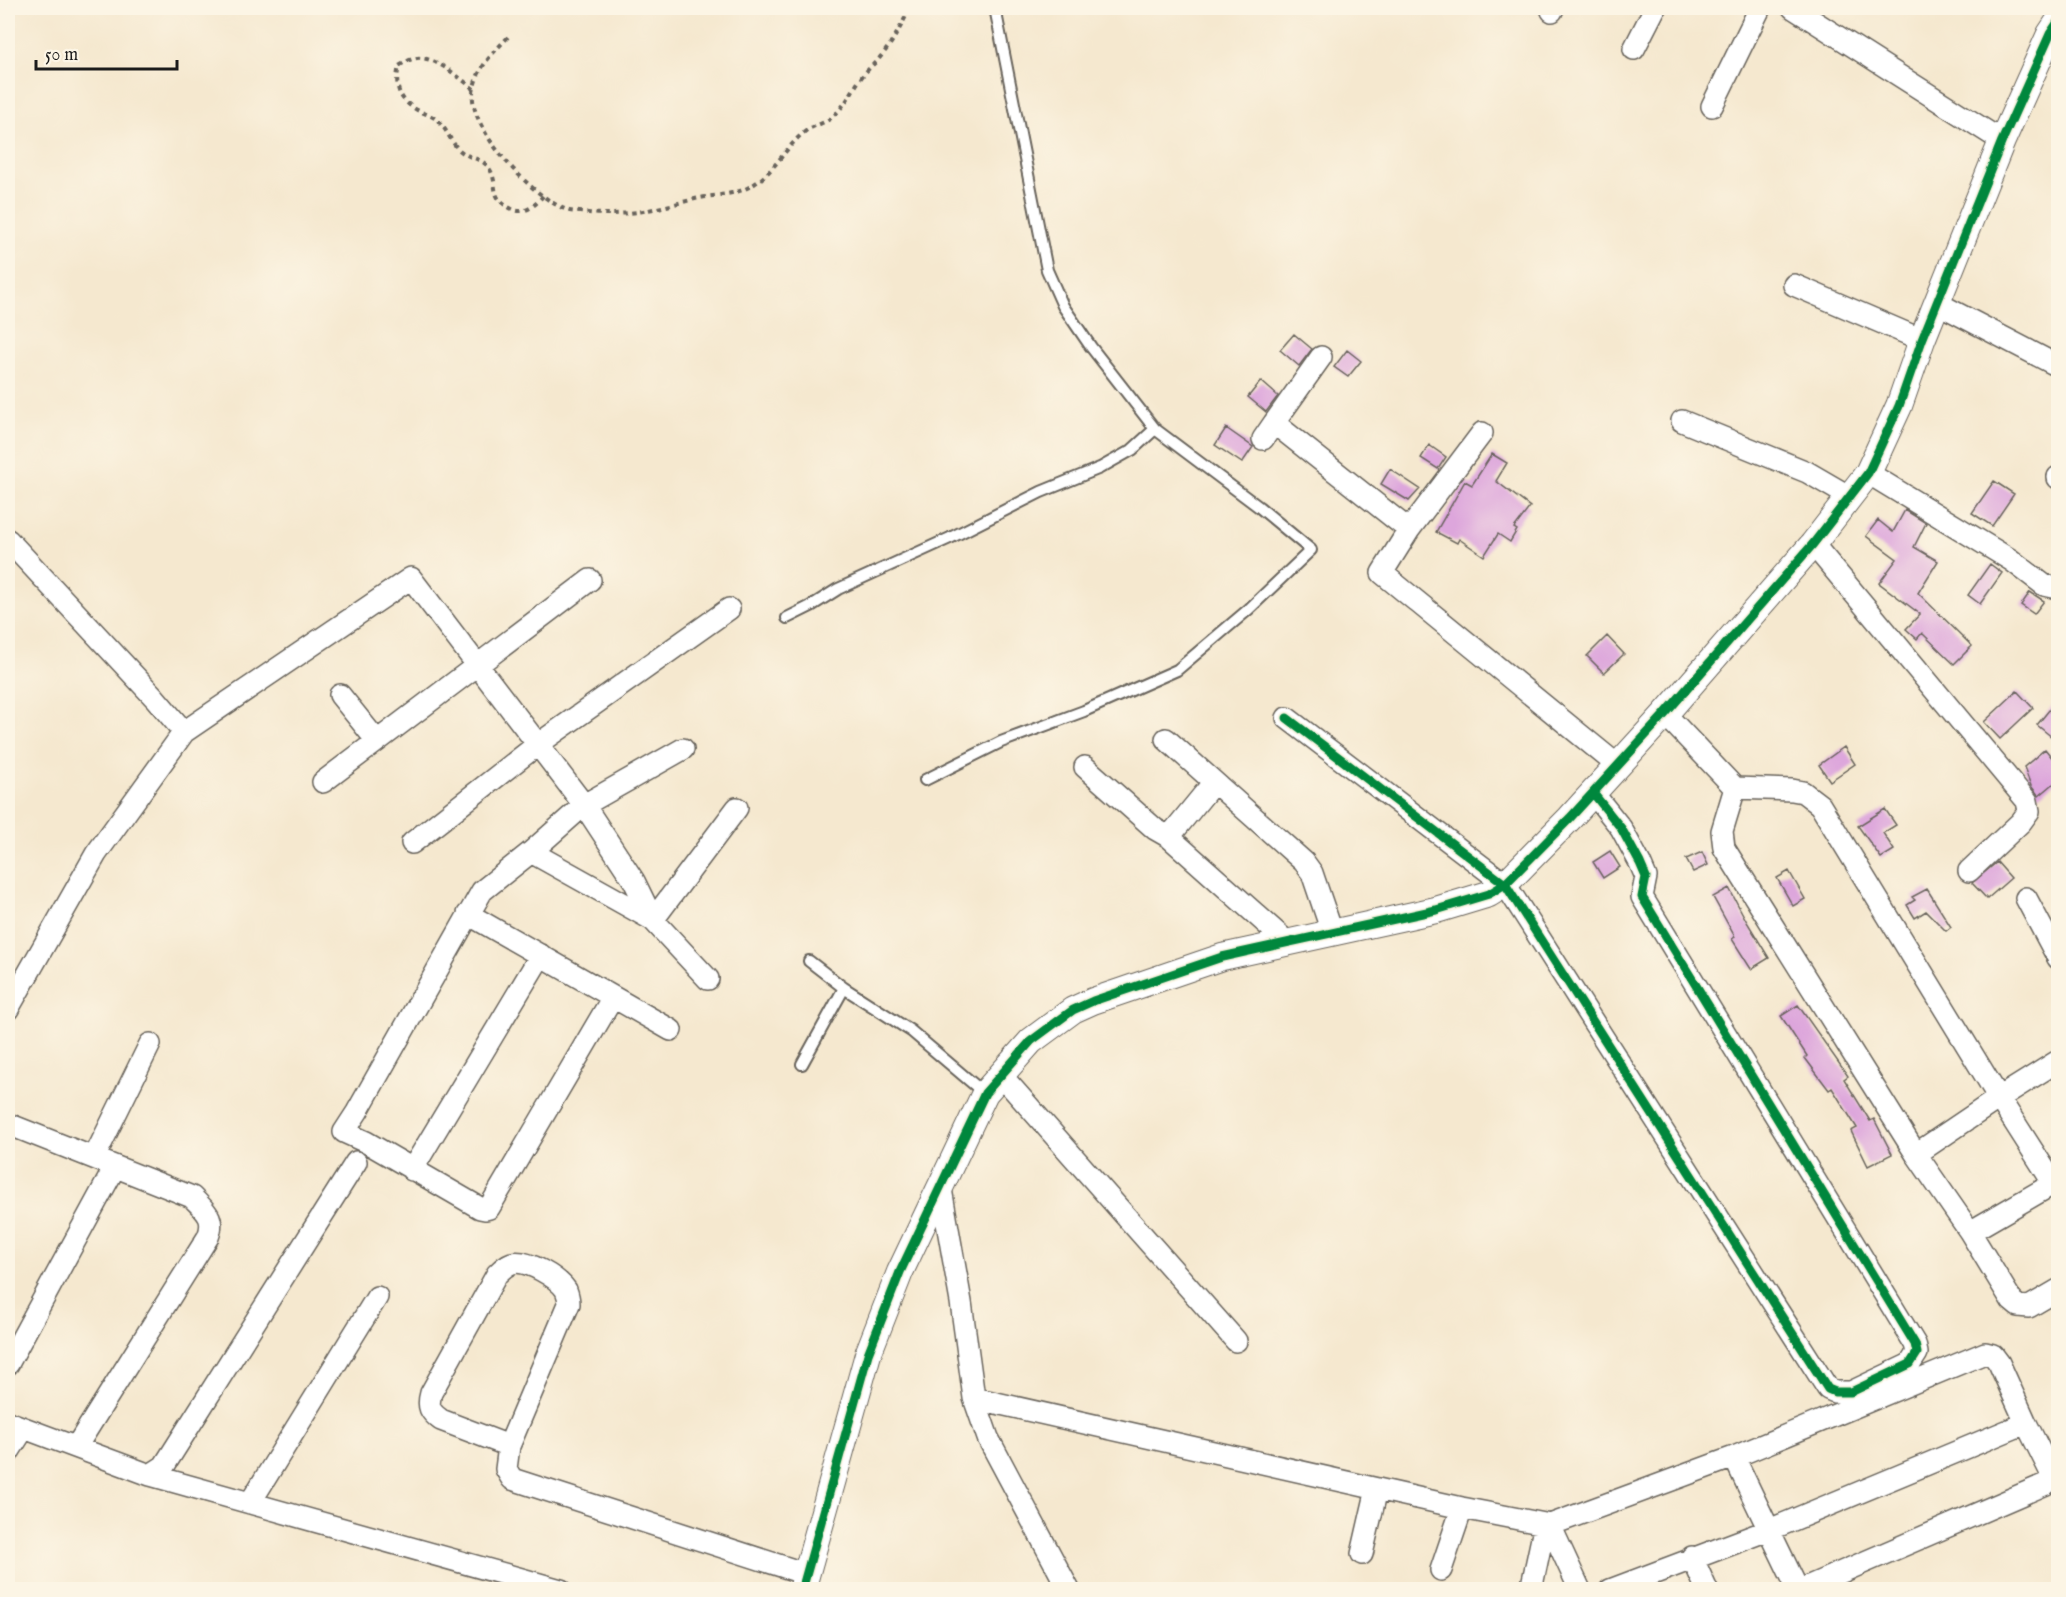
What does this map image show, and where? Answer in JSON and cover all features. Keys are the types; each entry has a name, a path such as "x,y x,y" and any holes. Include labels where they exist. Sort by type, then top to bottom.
{"street":[{"path":"1634,49 1654,8"},
{"path":"1712,106 1760,8"},
{"path":"1793,8 2002,141"},
{"path":"508,1446 441,1420 431,1413 428,1404 431,1393 497,1274 505,1266 514,1262 528,1263 556,1280 565,1289 569,1304 508,1446 506,1469 512,1479 804,1582 868,1354 900,1272 941,1189 958,1148 992,1084 1030,1041 1050,1025 1093,1001 1222,957 1436,910 1489,894 1505,884 1665,714 1813,544 1868,472 1899,406 1922,340 2002,141 2050,34 2058,22"},
{"path":"1794,285 1922,340"},
{"path":"1937,303 2058,366"},
{"path":"1321,357 1268,431 1408,530"},
{"path":"1682,421 1808,472 1850,497"},
{"path":"1482,433 1408,530 1382,573 1617,765"},
{"path":"1868,472 2011,560 2044,585 2058,588"},
{"path":"8,540 184,732"},
{"path":"1813,544 2027,801 2029,811 2021,822 1969,871"},
{"path":"8,1009 96,854 184,732 411,578 584,805 634,881 653,920 708,979"},
{"path":"323,782 590,580"},
{"path":"412,843 537,745 729,609"},
{"path":"340,695 377,741"},
{"path":"1665,714 1735,788 1803,792 1820,805 1999,1098 2056,1183 1970,1232"},
{"path":"1287,718 1505,884 1828,1389 1834,1392 1851,1392 1910,1364 1917,1353 1915,1344 1642,897 1646,877 1640,863 1621,828 1593,793"},
{"path":"1166,739 1308,867 1332,932"},
{"path":"613,997 489,1208 480,1208 366,1142 344,1132 482,891 584,805 682,749"},
{"path":"1084,767 1155,829 1169,837 1287,942"},
{"path":"1169,837 1214,782"},
{"path":"1735,788 1722,831 1724,848 1916,1154 1970,1232 2012,1301 2018,1306 2029,1307 2058,1290"},
{"path":"653,920 737,808"},
{"path":"531,852 653,920"},
{"path":"2026,898 2058,958"},
{"path":"468,914 671,1030"},
{"path":"412,1170 541,955"},
{"path":"94,1158 150,1044"},
{"path":"1916,1154 2058,1061"},
{"path":"992,1084 1236,1341"},
{"path":"8,1124 192,1197 211,1219 212,1228 208,1237 76,1447"},
{"path":"150,1475 164,1466 356,1162"},
{"path":"8,1364 115,1167"},
{"path":"941,1189 961,1302 974,1398 988,1438 1069,1590"},
{"path":"250,1503 377,1298"},
{"path":"974,1398 1462,1508 1547,1524 1734,1457 1985,1353 1994,1355 1996,1358 2051,1477 2046,1484 1799,1590 1734,1457"},
{"path":"1610,1590 1692,1557 1769,1530 2026,1423"},
{"path":"8,1453 16,1425 150,1475 561,1590"},
{"path":"1362,1554 1377,1489"},
{"path":"1441,1570 1462,1508"},
{"path":"1532,1585 1547,1524"},
{"path":"1547,1524 1580,1590"},
{"path":"1692,1557 1707,1590"}],"lane":[{"path":"925,780 1001,742 1084,711 1177,670 1249,609 1311,550 1259,507 1155,429 1091,347 1064,306 1047,270 995,8"},
{"path":"787,618 838,589 950,538 1041,492 1100,468 1132,450 1155,429"},
{"path":"808,961 844,988 992,1084"},
{"path":"802,1064 844,988"}],"path":[{"path":"508,37 485,61 477,76 474,89 473,96 478,120 489,139 503,159 543,196 571,211 625,214 665,208 692,199 744,189 762,179 806,131 830,120 842,107 860,79 882,55 910,8"},
{"path":"474,89 441,66 421,58 407,61 399,66 396,78 400,94 408,105 440,122 452,142 464,154 479,160 488,167 493,177 495,194 502,202 514,211 527,210 535,206 543,196"}],"building":[{"path":"1294,334 1312,349 1299,366 1280,350"},
{"path":"1347,350 1361,361 1348,377 1334,367"},
{"path":"1261,381 1278,396 1266,412 1248,397"},
{"path":"1226,428 1253,447 1242,463 1215,445"},
{"path":"1429,445 1446,457 1438,469 1421,458"},
{"path":"1492,454 1507,463 1496,481 1530,507 1514,528 1517,530 1510,542 1498,534 1484,556 1459,539 1457,543 1436,532 1465,481 1472,485"},
{"path":"1390,469 1420,489 1409,501 1381,484"},
{"path":"1994,481 2014,494 1992,526 1972,513"},
{"path":"1905,510 1926,523 1914,547 1938,561 1918,593 1972,646 1954,664 1922,633 1917,639 1906,629 1920,614 1879,583 1897,559 1866,536 1878,520 1893,532"},
{"path":"1990,564 2002,573 1980,604 1968,595"},
{"path":"2030,592 2044,601 2034,614 2021,605"},
{"path":"1607,636 1624,654 1604,673 1587,656"},
{"path":"2017,691 2033,708 2000,739 1984,722"},
{"path":"2058,699 2058,742 2037,725"},
{"path":"1844,747 1855,764 1830,781 1819,765"},
{"path":"2045,749 2058,765 2058,780 2039,796 2031,786 2024,767"},
{"path":"1885,809 1896,825 1883,833 1894,850 1881,858 1858,826"},
{"path":"1610,851 1620,867 1603,878 1593,862"},
{"path":"1702,852 1708,865 1693,872 1686,859"},
{"path":"1997,862 2011,878 1987,899 1972,883"},
{"path":"1789,871 1805,899 1793,906 1777,878"},
{"path":"1729,888 1769,958 1751,969 1732,939 1735,937 1713,897"},
{"path":"1927,889 1951,927 1946,931 1926,911 1915,918 1907,905 1915,900 1912,897"},
{"path":"1798,1005 1848,1076 1844,1079 1870,1121 1874,1119 1892,1154 1868,1166 1851,1131 1857,1128 1832,1088 1829,1090 1805,1058 1807,1056 1781,1016"}],"cycle path":[{"path":"802,1590 868,1354 900,1272 985,1093 1031,1041 1073,1010 1093,1001 1222,957 1436,910 1489,894 1505,884 1570,818 1665,714 1813,544 1868,473 1899,406 1922,340 2002,141 2050,34 2058,22"},
{"path":"1287,718 1505,884 1828,1389 1835,1392 1851,1392 1910,1364 1917,1353 1915,1344 1642,897 1646,877 1640,863 1621,828 1593,793"}]}
